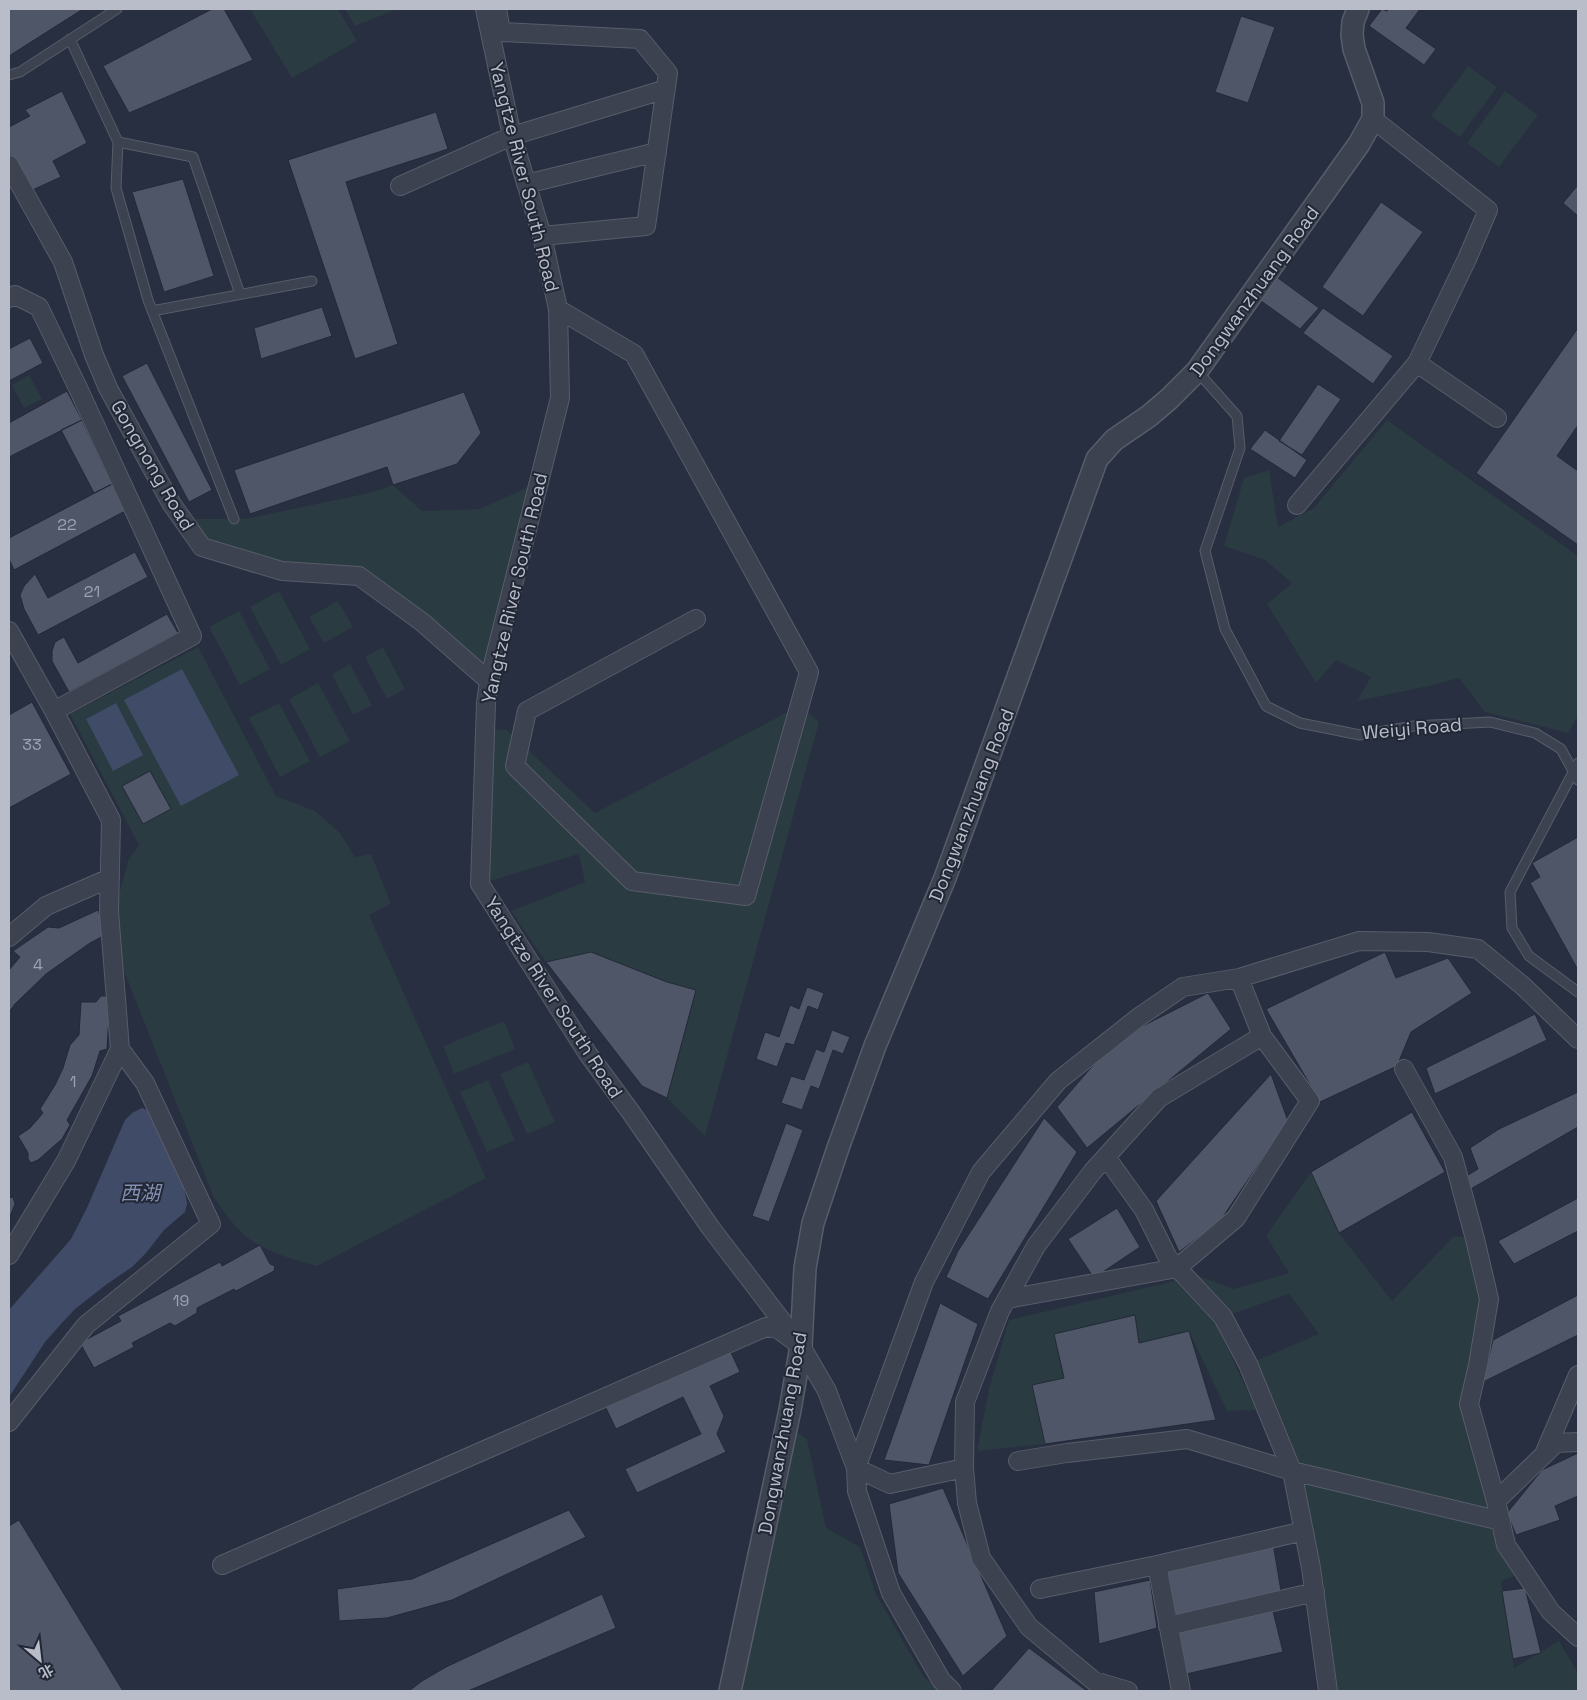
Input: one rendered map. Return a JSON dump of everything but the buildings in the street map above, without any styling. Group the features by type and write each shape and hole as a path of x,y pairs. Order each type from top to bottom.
{"street":[{"name":"Yangtze River South Road","path":"485,9 512,136 542,236 558,309 560,398 489,682 486,703 480,884 588,1054 710,1227 801,1346 827,1391 856,1468"},
{"path":"497,9 501,32 640,39 668,73 646,226 542,236"},
{"path":"1297,505 1417,363 1467,259 1488,210 1373,119 1373,103 1354,48 1352,35 1353,22 1358,9"},
{"path":"400,186 512,136 666,89"},
{"name":"Dongwanzhuang Road","path":"730,1691 790,1410 801,1346 805,1268 813,1223 875,1046 945,878 1097,459 1114,440 1162,405 1197,371 1360,144 1373,119"},
{"path":"526,184 657,152"},
{"name":"Gongnong Road","path":"9,165 63,262 94,355 108,388 171,503 202,547 282,572 359,576 422,622 489,682"},
{"path":"9,298 14,295 39,307 192,636 54,711"},
{"path":"558,309 634,354 809,672 746,896 632,881 515,766 527,711 696,619"},
{"path":"1417,363 1497,418"},
{"path":"9,631 54,711 111,820 109,912 120,1049 66,1162 9,1255"},
{"path":"9,937 46,906 110,878"},
{"path":"952,1691 941,1680 891,1594 857,1491 856,1468 924,1282 981,1172 1058,1081 1138,1017 1183,987 1239,978 1359,941 1428,942 1478,949 1529,991 1578,1039"},
{"path":"1007,1299 1177,1268 1236,1218 1310,1102 1262,1036 1239,978"},
{"path":"1128,1691 1094,1681 1029,1627 981,1558 967,1503 964,1468 965,1402 1000,1311 1036,1246 1106,1157 1158,1098 1262,1036"},
{"path":"9,1422 86,1325 211,1224 145,1083 120,1049"},
{"path":"1404,1069 1452,1157 1475,1238 1489,1299 1478,1365 1469,1404 1501,1520 1506,1545 1551,1612 1578,1637"},
{"path":"1106,1157 1144,1210 1168,1258 1223,1317 1248,1364 1292,1471 1315,1592 1328,1691"},
{"path":"222,1565 766,1327 778,1329 801,1346"},
{"path":"1543,1456 1578,1375"},
{"path":"1018,1461 1066,1453 1187,1439 1292,1471 1501,1520"},
{"path":"1496,1501 1556,1443 1578,1442"},
{"path":"856,1468 890,1484 964,1468"},
{"path":"1040,1589 1157,1565 1304,1531"},
{"path":"1157,1565 1180,1691"},
{"path":"1168,1626 1315,1592"}],"lane":[{"path":"9,75 20,72 117,9"},
{"path":"70,39 118,142 116,188 152,310 234,519"},
{"path":"118,142 193,157 240,294"},
{"path":"152,310 312,281"},
{"name":"Weiyi Road","path":"1197,371 1238,416 1240,448 1205,551 1224,629 1266,706 1300,723 1360,735 1414,726 1490,722 1535,733 1561,749 1576,767 1578,780"},
{"path":"1576,767 1510,892 1512,928 1529,956 1578,992"}],"shaded area":[{"path":"250,9 338,9 357,41 292,78"},
{"path":"345,9 397,9 355,26"},
{"path":"1468,66 1497,87 1460,137 1431,116"},
{"path":"1505,91 1538,115 1499,167 1467,143"},
{"path":"29,375 42,399 24,408 12,385"},
{"path":"1387,420 1578,556 1578,716 1568,733 1485,712 1459,678 1357,701 1371,677 1336,660 1316,683 1267,604 1292,583 1265,560 1224,546 1244,478 1269,470 1278,527 1314,508"},
{"path":"539,482 489,681 359,576 202,547 182,519 245,519 369,493 393,485 422,511 480,509"},
{"path":"279,591 310,649 281,665 250,607"},
{"path":"338,601 353,627 324,643 309,617"},
{"path":"239,611 270,669 240,685 209,627"},
{"path":"198,647 276,796 315,811 340,833 355,857 371,854 391,904 369,915 486,1178 317,1266 261,1247 237,1228 214,1198 124,971 118,936 118,898 129,859 139,845 70,714"},
{"path":"383,647 405,689 387,699 365,657"},
{"path":"350,664 372,705 353,715 332,674"},
{"path":"318,683 350,741 320,757 289,699"},
{"path":"279,703 310,761 280,777 249,718"},
{"path":"801,705 819,722 705,1136 667,1098 696,990 667,982 591,952 546,962 511,911 585,882 579,854 480,884 485,729 507,730 595,813"},
{"path":"504,1021 515,1049 454,1074 443,1046"},
{"path":"528,1062 555,1122 527,1134 500,1074"},
{"path":"488,1080 515,1140 487,1152 460,1092"},
{"path":"1311,1172 1339,1233 1392,1301 1454,1236 1475,1239 1489,1299 1469,1404 1501,1521 1306,1475 1491,1529 1514,1576 1501,1581 1514,1668 1559,1641 1578,1673 1578,1691 1326,1691 1292,1471 1248,1364 1319,1334 1289,1294 1223,1317 1177,1268 1234,1289 1289,1273 1266,1236"},
{"path":"1175,1281 1217,1325 1256,1410 1227,1411 1189,1331 1139,1343 1134,1315 1054,1334 1064,1378 1032,1385 1045,1444 977,1451 989,1389 1009,1320"},
{"path":"786,1425 807,1439 826,1528 860,1547 876,1594 923,1676 939,1691 738,1691"}],"water":[{"path":"182,669 239,775 181,806 124,700"},
{"path":"116,703 143,755 113,771 86,719"},
{"name":"西湖","path":"142,1108 153,1116 180,1175 187,1204 185,1212 164,1230 132,1267 75,1309 45,1342 9,1397 9,1310 71,1239 86,1210 125,1120 132,1113"}]}
